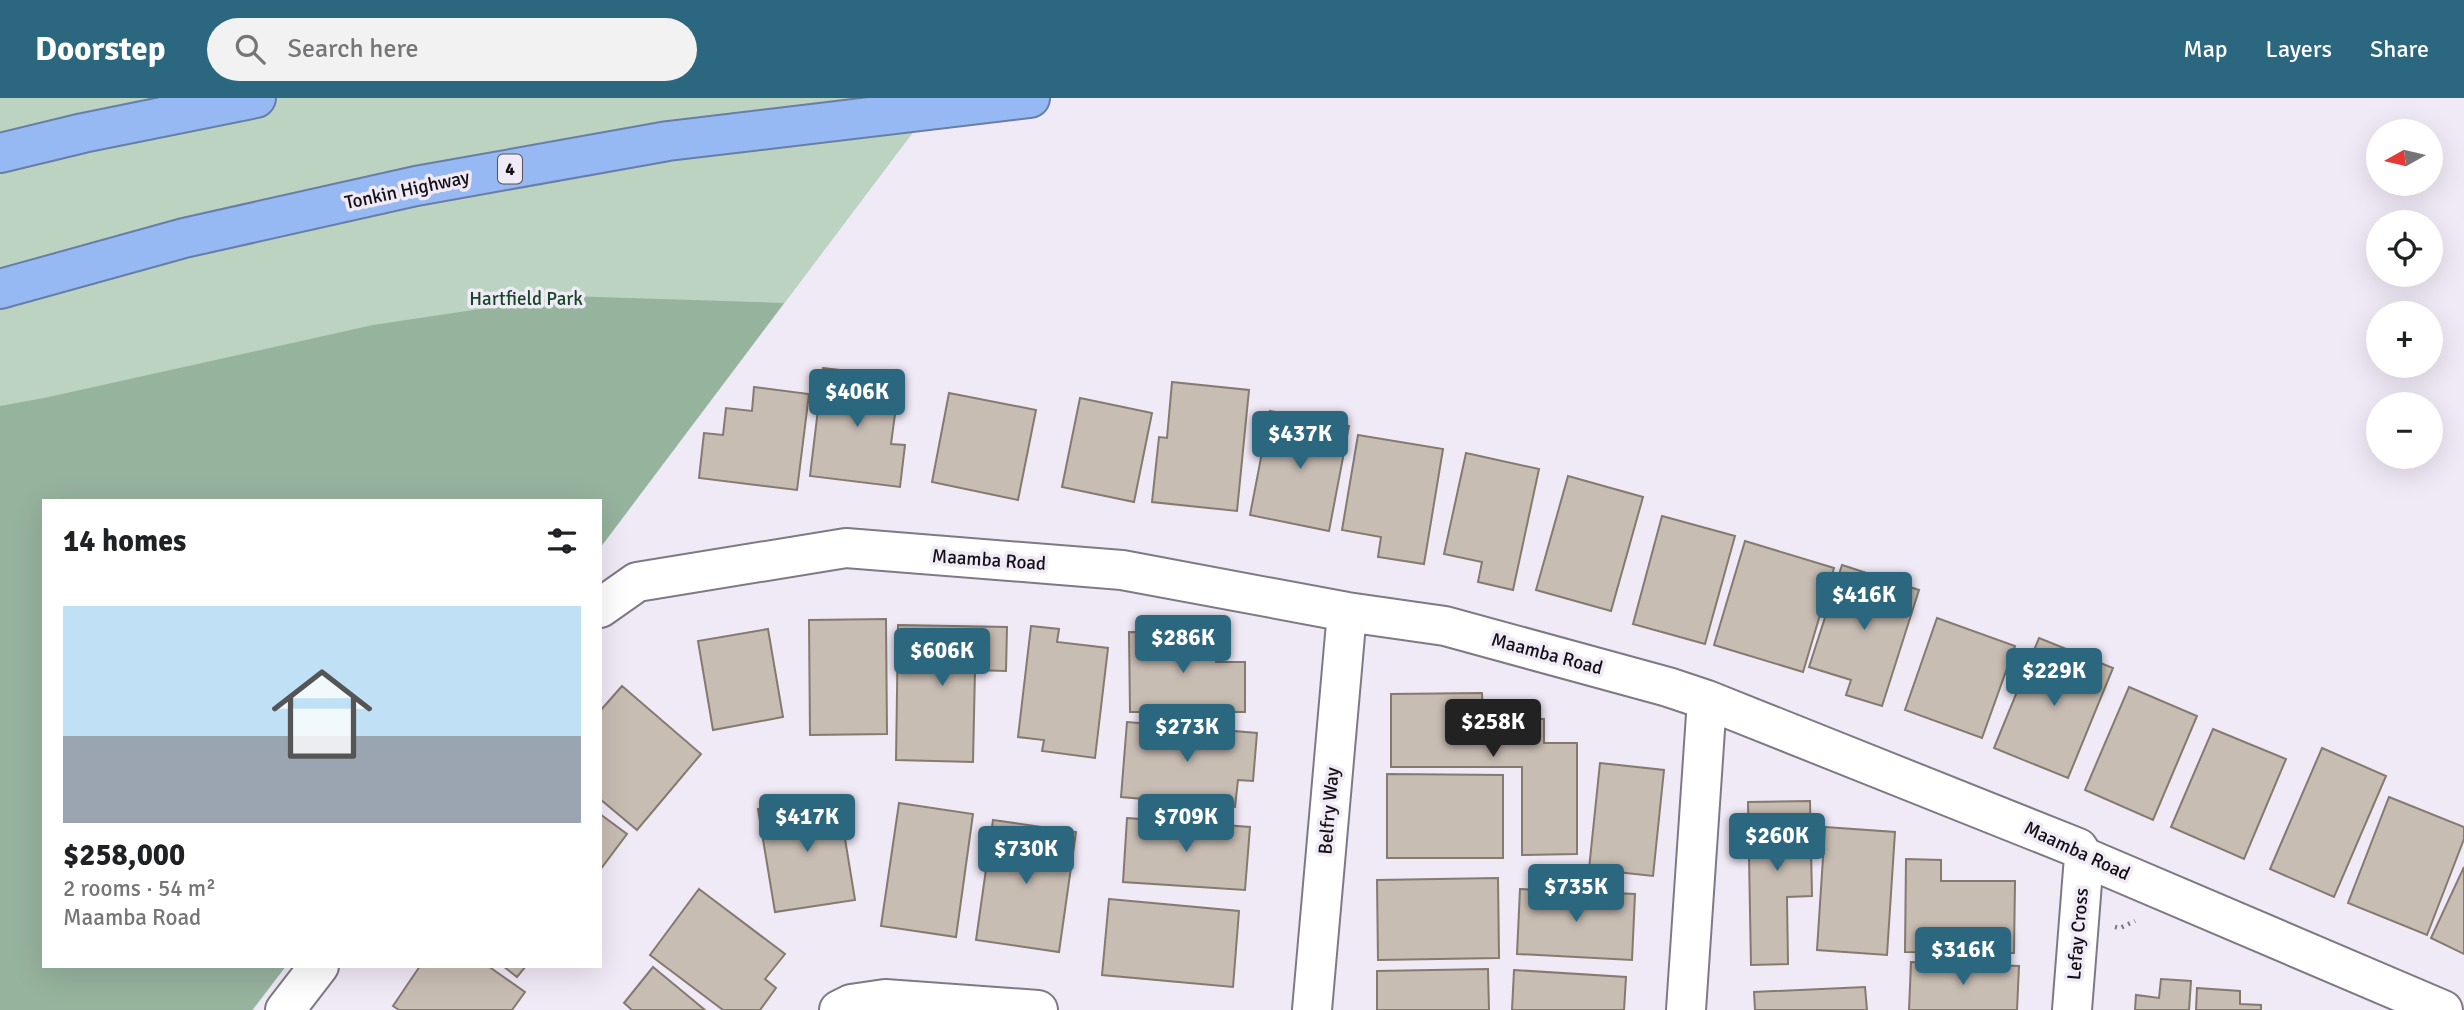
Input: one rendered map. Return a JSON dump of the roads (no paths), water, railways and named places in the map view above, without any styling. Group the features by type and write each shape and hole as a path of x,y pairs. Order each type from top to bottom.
{"highway":[{"path":"0,153 83,133 256,98"},
{"name":"Tonkin Highway","path":"0,289 184,238 416,186 668,141 1030,98"}],"street":[{"name":"Maamba Road","path":"602,607 636,582 846,548 1122,570 1347,612 1445,626 1707,699 2078,848 2084,857 2442,1010"},
{"name":"Belfry Way","path":"1312,1010 1347,612"},
{"path":"1686,1010 1707,699"},
{"name":"Lefay Cross","path":"2072,1010 2084,857"},
{"path":"294,1007 318,968"},
{"path":"839,1010 851,1004 885,999 1038,1010"}],"park label":[{"name":"Hartfield Park","path":"526,299"}]}
